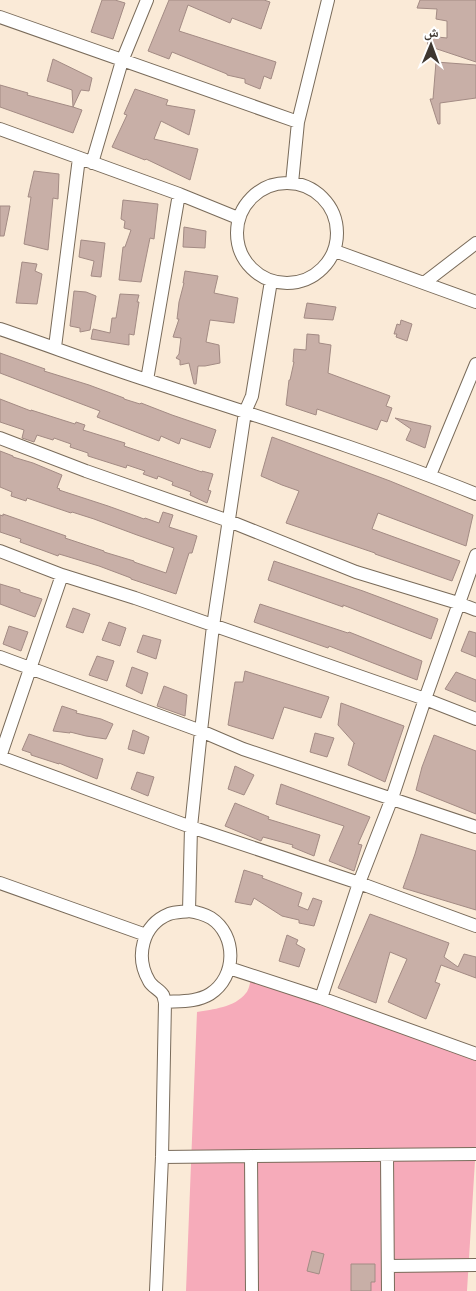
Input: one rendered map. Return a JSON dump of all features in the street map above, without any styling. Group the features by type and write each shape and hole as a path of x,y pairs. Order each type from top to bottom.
{"street":[{"path":"92,162 122,61 146,0"},
{"path":"292,183 298,122 328,0"},
{"path":"0,17 298,122"},
{"path":"0,129 179,194 238,218"},
{"path":"55,347 79,158"},
{"path":"292,183 316,192 327,202 335,216 338,231 335,251 330,261 319,273 305,281 289,284 271,281 258,275 246,264 239,250 236,234 238,218 244,206 252,197 262,189 274,184 292,183"},
{"path":"148,380 179,194"},
{"path":"424,283 476,243"},
{"path":"335,251 476,302"},
{"path":"189,911 191,827 213,626 245,412 252,396 271,281"},
{"path":"0,329 430,475 476,494"},
{"path":"430,475 476,364"},
{"path":"0,438 86,471 229,521 356,572 476,610"},
{"path":"0,551 425,699 476,719"},
{"path":"321,998 359,883 392,798 476,555"},
{"path":"62,574 0,757 191,827 359,883 476,926"},
{"path":"0,657 201,731 243,749 476,827"},
{"path":"0,883 146,935"},
{"path":"156,1291 162,1157 165,1002 163,994 150,983 143,968 141,951 146,935 156,922 170,914 189,911 211,918 221,927 228,939 231,952 226,976 220,986 212,993 201,998 190,1001 165,1002"},
{"path":"229,968 321,998 476,1054"},
{"path":"162,1157 476,1154"},
{"path":"387,1155 388,1291"},
{"path":"251,1156 252,1291"},
{"path":"388,1266 476,1265"}],"shaded area":[{"path":"251,978 476,1059 476,1144 467,1291 186,1291 197,1012 223,1007 236,1002 247,992"}],"building":[{"path":"102,0 115,0 125,3 113,39 91,32"},
{"path":"169,0 264,0 270,2 261,29 232,18 230,23 188,5 179,31 276,62 271,79 264,76 260,89 245,83 245,79 227,75 172,52 169,59 148,51"},
{"path":"420,0 476,0 476,62 428,46 427,39 447,38 447,21 436,19 437,9 417,8"},
{"path":"53,59 92,78 89,91 81,90 73,107 72,90 47,81"},
{"path":"436,62 476,65 476,98 440,103 440,124 438,124 430,99 433,99"},
{"path":"0,85 28,93 27,95 82,110 73,133 0,107"},
{"path":"135,89 168,100 166,105 195,110 189,135 161,121 154,139 198,149 190,180 146,159 112,147 127,115 124,114"},
{"path":"34,171 59,174 58,199 53,198 48,250 24,244 31,197 28,197"},
{"path":"123,200 158,204 154,239 150,238 141,282 119,280 123,247 125,247 131,230 124,228 125,221 121,219"},
{"path":"0,206 10,206 4,236 0,236"},
{"path":"184,227 206,231 205,248 183,247"},
{"path":"81,240 105,243 101,277 91,276 94,261 79,257"},
{"path":"22,262 37,264 35,271 42,274 37,304 16,303"},
{"path":"185,271 218,276 214,293 238,298 234,323 210,320 206,342 219,345 220,363 198,366 196,384 194,384 189,363 180,365 180,360 176,358 179,354 181,338 173,337 179,319 177,319 179,302"},
{"path":"74,291 86,292 96,296 90,330 80,332 80,328 70,326"},
{"path":"120,294 139,295 134,335 129,334 129,345 91,339 93,329 110,333 112,318 116,318"},
{"path":"307,303 336,307 333,320 304,318"},
{"path":"401,320 412,324 407,341 396,337 397,334 394,334 397,324 400,325"},
{"path":"307,334 319,335 319,343 331,345 328,373 390,396 386,406 392,408 387,422 381,420 377,430 317,409 316,415 286,405 289,380 294,362 294,349 306,350"},
{"path":"0,353 45,369 44,371 216,430 210,448 181,438 179,444 161,436 159,441 97,417 100,411 0,373"},
{"path":"0,399 31,411 75,424 76,422 85,425 83,430 125,443 124,446 213,474 208,490 211,491 207,503 190,495 191,492 172,485 173,482 158,476 157,479 143,474 145,471 127,465 126,468 88,456 88,453 70,447 71,444 54,438 53,440 37,435 34,442 22,438 24,430 0,422"},
{"path":"395,418 431,426 425,448 406,440 411,429"},
{"path":"272,437 390,481 473,515 466,546 378,513 372,529 460,561 452,581 286,523 299,491 261,476"},
{"path":"0,451 62,475 57,488 59,490 159,523 163,512 173,515 169,527 197,536 192,553 189,553 176,594 99,566 59,554 58,556 20,542 21,539 0,532 0,515 3,516 3,514 166,573 174,548 94,519 27,498 26,501 11,496 12,492 0,487"},
{"path":"274,561 438,619 431,639 343,605 343,607 268,580"},
{"path":"0,584 42,599 35,617 0,604"},
{"path":"260,604 349,632 422,661 417,680 329,646 328,648 254,622"},
{"path":"73,608 90,614 83,633 66,627"},
{"path":"109,622 126,628 120,646 102,640"},
{"path":"9,626 28,632 21,651 3,644"},
{"path":"469,631 476,633 476,657 461,651"},
{"path":"143,635 161,640 156,659 137,652"},
{"path":"97,656 114,661 107,681 89,675"},
{"path":"132,667 148,673 142,694 126,686"},
{"path":"245,671 329,697 321,718 284,707 273,739 228,725 235,682 243,682"},
{"path":"456,672 476,680 476,702 445,689"},
{"path":"164,686 187,695 185,716 157,706"},
{"path":"341,703 404,726 385,782 348,765 355,744 338,725"},
{"path":"62,706 77,711 76,713 113,724 106,739 70,732 53,731"},
{"path":"133,730 149,737 144,754 128,749"},
{"path":"315,733 334,738 327,757 310,752"},
{"path":"29,734 103,759 97,779 22,750"},
{"path":"434,735 476,751 476,814 416,790"},
{"path":"235,766 254,775 244,795 228,789"},
{"path":"137,772 154,777 148,796 131,789"},
{"path":"281,784 370,817 358,844 362,845 354,871 329,861 344,826 276,804"},
{"path":"235,803 269,817 268,819 320,835 314,856 292,847 293,845 263,837 261,841 225,826"},
{"path":"421,834 476,851 476,910 403,888"},
{"path":"244,870 302,893 298,906 308,910 313,898 322,901 314,926 299,923 299,920 282,916 254,898 251,905 235,902"},
{"path":"370,914 449,943 444,957 458,967 464,954 476,957 476,978 441,965 435,982 440,984 426,1019 388,1002 407,959 390,952 376,1003 338,988"},
{"path":"287,935 298,940 296,944 305,949 299,967 279,961"},
{"path":"312,1251 324,1254 319,1274 307,1271"},
{"path":"351,1264 375,1264 375,1282 371,1282 371,1291 351,1291"}]}
